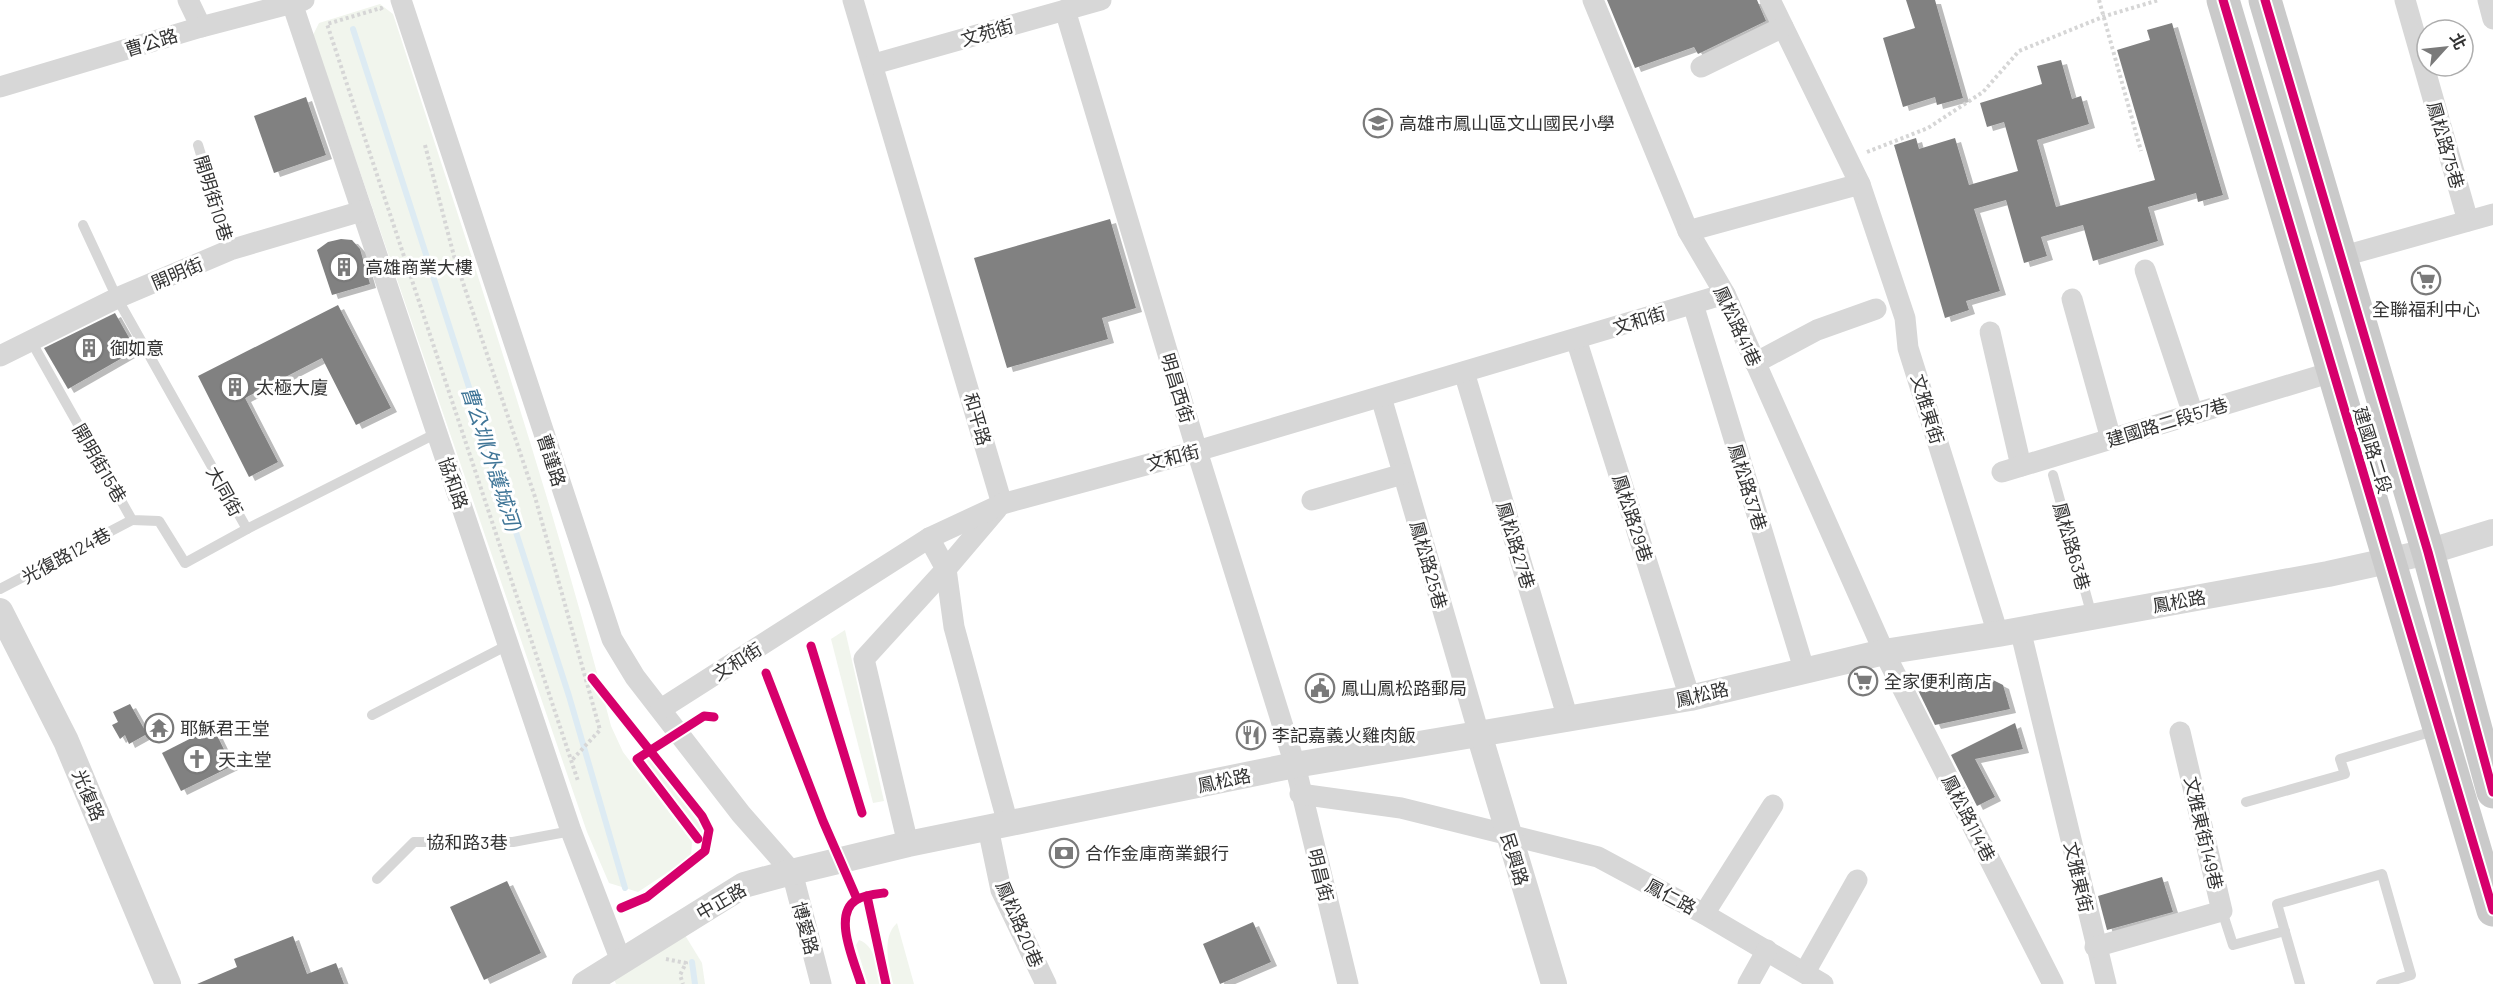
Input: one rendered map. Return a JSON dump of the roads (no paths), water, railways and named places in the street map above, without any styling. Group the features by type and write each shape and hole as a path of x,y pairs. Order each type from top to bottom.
{"main road":[{"name":"建國路二段","path":"2223,0 2493,910"},
{"name":"建國路二段","path":"2265,0 2428,552 2493,792"}],"street":[{"path":"188,0 201,27"},
{"name":"和平路","path":"854,0 1002,504"},
{"name":"文苑街","path":"874,64 1101,0"},
{"name":"鳳松路41巷","path":"1593,0 1688,231 1725,294 1884,652"},
{"name":"文雅東街","path":"1770,0 1860,184 1905,318 1908,348 2009,632 2106,984"},
{"name":"鳳松路75巷","path":"2405,0 2468,221"},
{"path":"2488,0 2493,19"},
{"name":"曹公路","path":"0,87 201,27 298,2"},
{"name":"協和路","path":"298,2 362,211 508,645 571,831 621,962"},
{"name":"曹謹路","path":"404,10 612,639 635,677 741,814 792,872"},
{"name":"明昌西街","path":"1065,10 1197,451 1295,765"},
{"path":"1701,68 1784,27"},
{"path":"1688,231 1860,184"},
{"name":"開明街","path":"0,356 117,298 230,250 362,211"},
{"path":"2340,257 2493,214"},
{"path":"2145,270 2193,414"},
{"name":"文和街","path":"661,709 929,538 1002,504 1197,451 1725,294"},
{"path":"2072,299 2111,439"},
{"name":"鳳松路37巷","path":"1693,304 1804,669"},
{"path":"1755,363 1817,330 1876,309"},
{"name":"建國路二段57巷","path":"1990,332 2011,469 2332,372"},
{"name":"鳳松路29巷","path":"1576,339 1690,698"},
{"name":"鳳松路27巷","path":"1464,372 1568,719"},
{"name":"鳳松路25巷","path":"1381,397 1479,734"},
{"path":"1312,500 1403,474"},
{"path":"908,844 864,659 1002,504"},
{"name":"鳳松路","path":"908,844 1295,765 1690,698 1804,669 1884,652 2009,632 2389,561 2428,552 2493,532"},
{"path":"929,538 946,568 954,627 998,826"},
{"name":"光復路","path":"0,611 6,640 66,741 168,984"},
{"name":"鳳松路114巷","path":"1884,652 2053,984"},
{"name":"文雅東街149巷","path":"2095,947 2222,911 2180,732"},
{"name":"民興路","path":"1479,734 1508,837 1554,984"},
{"name":"明昌街","path":"1295,765 1300,794 1348,984"},
{"name":"鳳仁路","path":"1300,794 1401,808 1508,837 1598,857 1704,914 1823,984"},
{"path":"1704,914 1773,805"},
{"name":"鳳松路20巷","path":"998,826 1001,890 1046,984"},
{"name":"中正路","path":"585,984 744,885 908,844"},
{"name":"博愛路","path":"792,872 821,984"},
{"path":"1805,972 1857,879"},
{"path":"1748,984 1767,950"}],"lane":[{"name":"開明街10巷","path":"198,145 230,250"},
{"name":"大同街","path":"83,225 117,298 247,529 437,433"},
{"name":"開明街15巷","path":"31,341 132,520 159,521 185,563 247,529"},
{"name":"鳳松路63巷","path":"2053,475 2092,616"},
{"name":"光復路124巷","path":"0,589 132,520"},
{"path":"372,715 508,645"},
{"path":"2246,802 2344,774 2340,759 2439,729"},
{"name":"協和路3巷","path":"377,879 414,842 513,842 571,831"},
{"path":"2300,984 2277,904 2382,874 2411,975 2381,984"},
{"path":"2222,911 2233,945 2285,931"}],"waterway":[{"name":"曹公圳(外護城河)","path":"353,29 569,696 625,888"},
{"name":"曹公圳(外護城河)","path":"692,962 695,984"}],"place":[{"name":"高雄市鳳山區文山國民小學","path":"1378,123"},
{"name":"高雄商業大樓","path":"344,267"},
{"name":"全聯福利中心","path":"2426,280"},
{"name":"御如意","path":"89,348"},
{"name":"太極大廈","path":"235,387"},
{"name":"全家便利商店","path":"1863,681"},
{"name":"鳳山鳳松路郵局","path":"1320,688"},
{"name":"耶穌君王堂","path":"159,728"},
{"name":"李記嘉義火雞肉飯","path":"1251,735"},
{"name":"天主堂","path":"197,759"},
{"name":"合作金庫商業銀行","path":"1064,853"}]}
